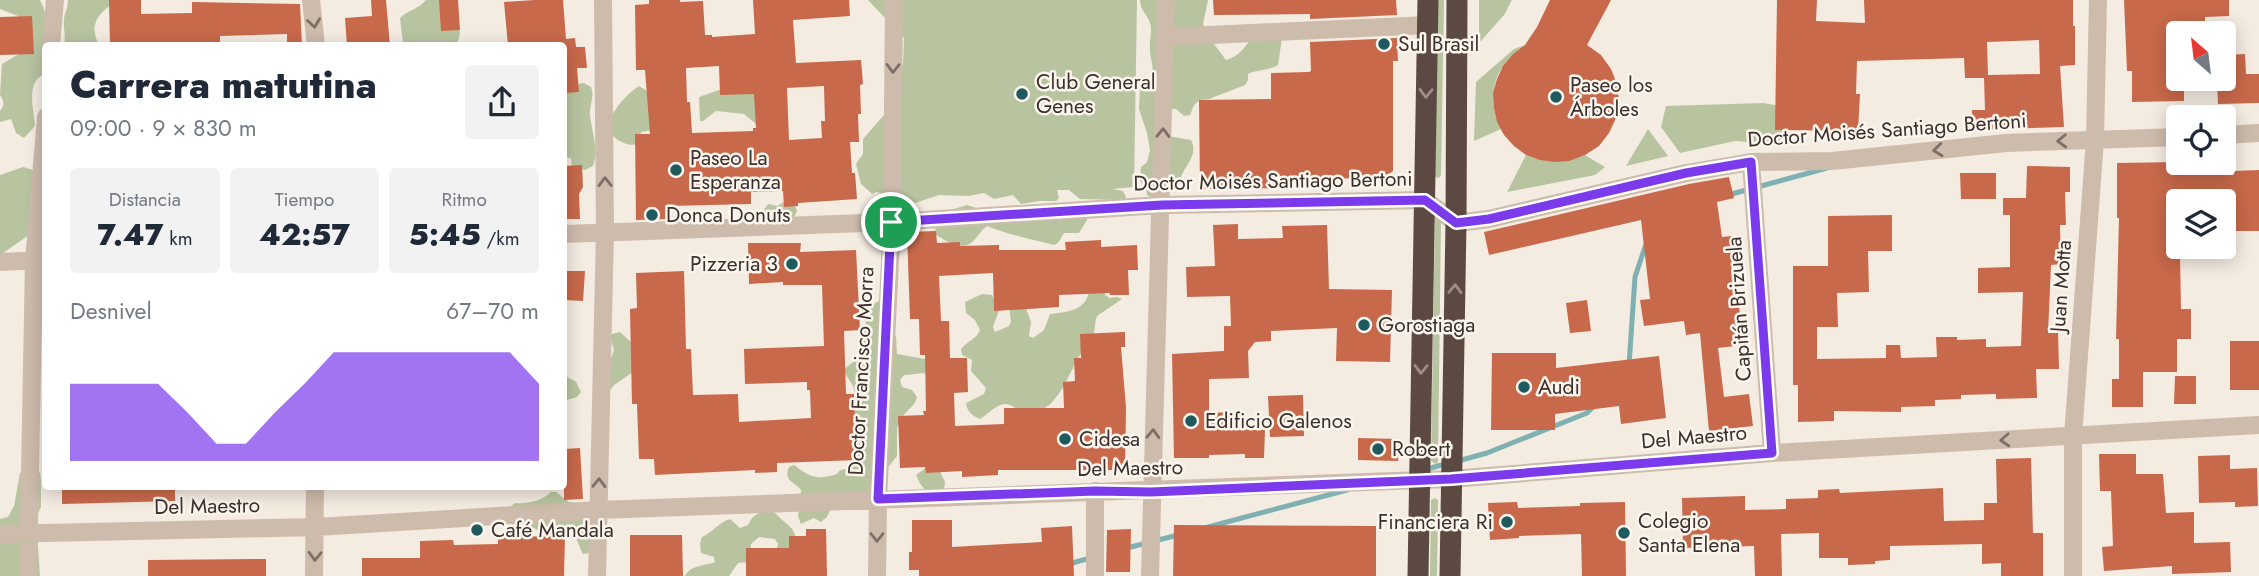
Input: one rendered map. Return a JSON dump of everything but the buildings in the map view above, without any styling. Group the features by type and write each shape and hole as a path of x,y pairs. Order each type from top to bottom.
{"highway":[{"path":"1418,576 1428,0"},
{"path":"1450,576 1457,0"}],"street":[{"path":"51,42 54,0"},
{"path":"311,0 316,42"},
{"path":"597,576 605,232 603,0"},
{"name":"Doctor Francisco Morra","path":"877,576 891,222 894,0"},
{"path":"1150,576 1166,0"},
{"name":"Juan Motta","path":"2073,576 2073,436 2095,140 2098,0"},
{"path":"1166,37 1427,24"},
{"path":"2236,135 2259,134"},
{"name":"Doctor Moisés Santiago Bertoni","path":"567,234 891,222 1162,205 1425,200 1456,223 1489,219 1686,173 1751,162 1832,161 2006,143 2166,137"},
{"name":"Capitán Brizuela","path":"1751,162 1772,453"},
{"path":"28,576 42,213"},
{"path":"0,262 40,261"},
{"name":"Del Maestro","path":"0,534 316,527 599,510 1451,479 1772,453 2259,425"},
{"path":"314,576 315,490"},
{"path":"1095,491 1095,576"}],"green space":[{"path":"0,0 40,0 46,20 45,42 42,42 42,75 37,79 32,91 35,126 24,138 16,133 11,119 0,122 3,103 0,95 2,64 24,51 24,22 18,16 0,9"},
{"path":"68,0 111,0 111,5 96,23 98,42 64,42 64,19"},
{"path":"426,0 441,0 458,23 460,33 458,42 403,42 400,18"},
{"name":"Club General Genes","path":"868,0 1137,0 1134,187 1112,189 1123,191 1126,197 1124,200 1080,199 1069,190 1057,190 1059,198 1056,201 1021,204 1013,195 994,199 984,193 968,196 939,195 915,203 902,197 876,192 872,194 861,184 856,164 863,154 863,139 884,115 885,87 898,82 903,64 904,38"},
{"path":"1140,0 1208,0 1203,24 1226,60 1239,54 1253,36 1282,38 1278,65 1248,74 1245,85 1200,100 1194,105 1190,115 1184,116 1176,109 1168,109 1168,136 1191,140 1193,150 1180,179 1164,184 1153,198 1147,195 1146,187 1140,181 1141,167 1147,162 1150,150 1139,109 1140,88 1151,75 1152,66 1151,25"},
{"path":"1437,0 1444,0 1439,178 1435,177"},
{"path":"1479,0 1512,0 1504,15 1479,43"},
{"path":"1525,45 1504,65 1496,80 1494,105 1501,129 1474,141 1476,82 1514,49"},
{"path":"584,83 591,87 592,91 590,115 595,153 593,166 585,170 572,167 571,158 567,157 567,90"},
{"path":"639,86 647,91 654,130 641,132 638,144 630,145 612,134 611,119 620,103"},
{"path":"747,89 762,95 769,116 756,124 744,114 716,111 700,121 699,97 719,90 733,93"},
{"path":"1763,103 1803,110 1777,144 1735,141 1680,153 1661,127 1666,106"},
{"path":"1648,129 1668,156 1626,166"},
{"path":"1526,155 1555,161 1585,155 1605,167 1595,175 1507,192"},
{"path":"23,167 33,170 29,235 0,255 0,175"},
{"path":"786,201 795,206 797,211 794,217 787,219 777,213 767,216 763,212 768,204 777,206"},
{"path":"967,205 988,212 1083,213 1087,220 1079,233 1064,233 1054,245 987,226 971,243 961,246 936,235 935,223 954,209"},
{"path":"1435,217 1441,219 1436,464 1431,461"},
{"path":"1104,289 1105,295 1110,298 1122,299 1097,316 1092,338 1053,401 1037,412 1018,411 1013,406 1003,404 980,419 971,413 966,403 984,394 986,388 971,371 972,360 962,355 961,349 977,336 980,330 975,320 966,313 965,302 982,294 992,295 999,310 993,327 995,332 1009,326 1009,307 1023,300 1031,322 1029,336 1033,338 1044,330 1050,314 1079,307 1089,292"},
{"path":"879,301 888,326 896,336 897,354 925,359 928,370 925,373 904,375 900,380 902,387 912,390 917,397 901,418 897,428 897,456 886,470 879,489 831,508 821,522 814,518 801,524 798,516 801,490 788,478 789,467 794,465 810,475 824,477 850,467 855,459 859,445 855,431 855,396 844,369 861,356 871,305"},
{"path":"620,332 633,344 633,372 614,385 608,393 609,364 614,350 610,337"},
{"path":"567,377 576,382 581,392 577,397 567,400"},
{"path":"931,464 938,467 945,482 944,489 926,490 919,481 916,475"},
{"path":"34,467 40,473 41,482 41,507 36,518 40,576 0,576 0,519 8,517 14,506 20,473"},
{"path":"551,492 556,492 569,502 580,503 590,520 592,548 589,553 583,554 571,531 554,531 550,535 551,541 540,537 534,528 522,527 510,507 515,503 539,500"},
{"path":"1431,500 1438,500 1437,576 1430,576"},
{"path":"774,512 794,532 797,553 775,555 778,544 775,539 759,537 751,544 748,562 738,563 729,576 685,576 694,568 715,562 714,557 701,553 702,537 730,519 740,528 748,525 758,514"}],"waterway":[{"path":"1728,195 1827,168"},
{"path":"1629,365 1635,277 1646,244"},
{"path":"1458,461 1487,453 1587,413 1594,406"},
{"path":"1424,470 1445,464"},
{"path":"1208,527 1347,490"},
{"path":"1127,548 1178,535"},
{"path":"1069,564 1090,558"}],"place":[{"name":"Sul Brasil","path":"1384,44"},
{"name":"Club General Genes","path":"1022,94"},
{"name":"Paseo los Árboles","path":"1556,97"},
{"name":"Paseo La Esperanza","path":"676,170"},
{"name":"Donca Donuts","path":"652,215"},
{"name":"Pizzeria 3","path":"792,264"},
{"name":"Gorostiaga","path":"1364,325"},
{"name":"Audi","path":"1524,387"},
{"name":"Edificio Galenos","path":"1191,421"},
{"name":"Cidesa","path":"1065,439"},
{"name":"Robert","path":"1378,449"},
{"name":"Financiera Ri","path":"1507,522"},
{"name":"Café Mandala","path":"477,530"},
{"name":"Colegio Santa Elena","path":"1624,533"}],"route":[{"path":"1751,162 1772,453 1451,479 1151,492 1095,491 878,499 891,222 1162,205 1425,200 1456,223 1489,219 1686,173 1751,162"}]}
